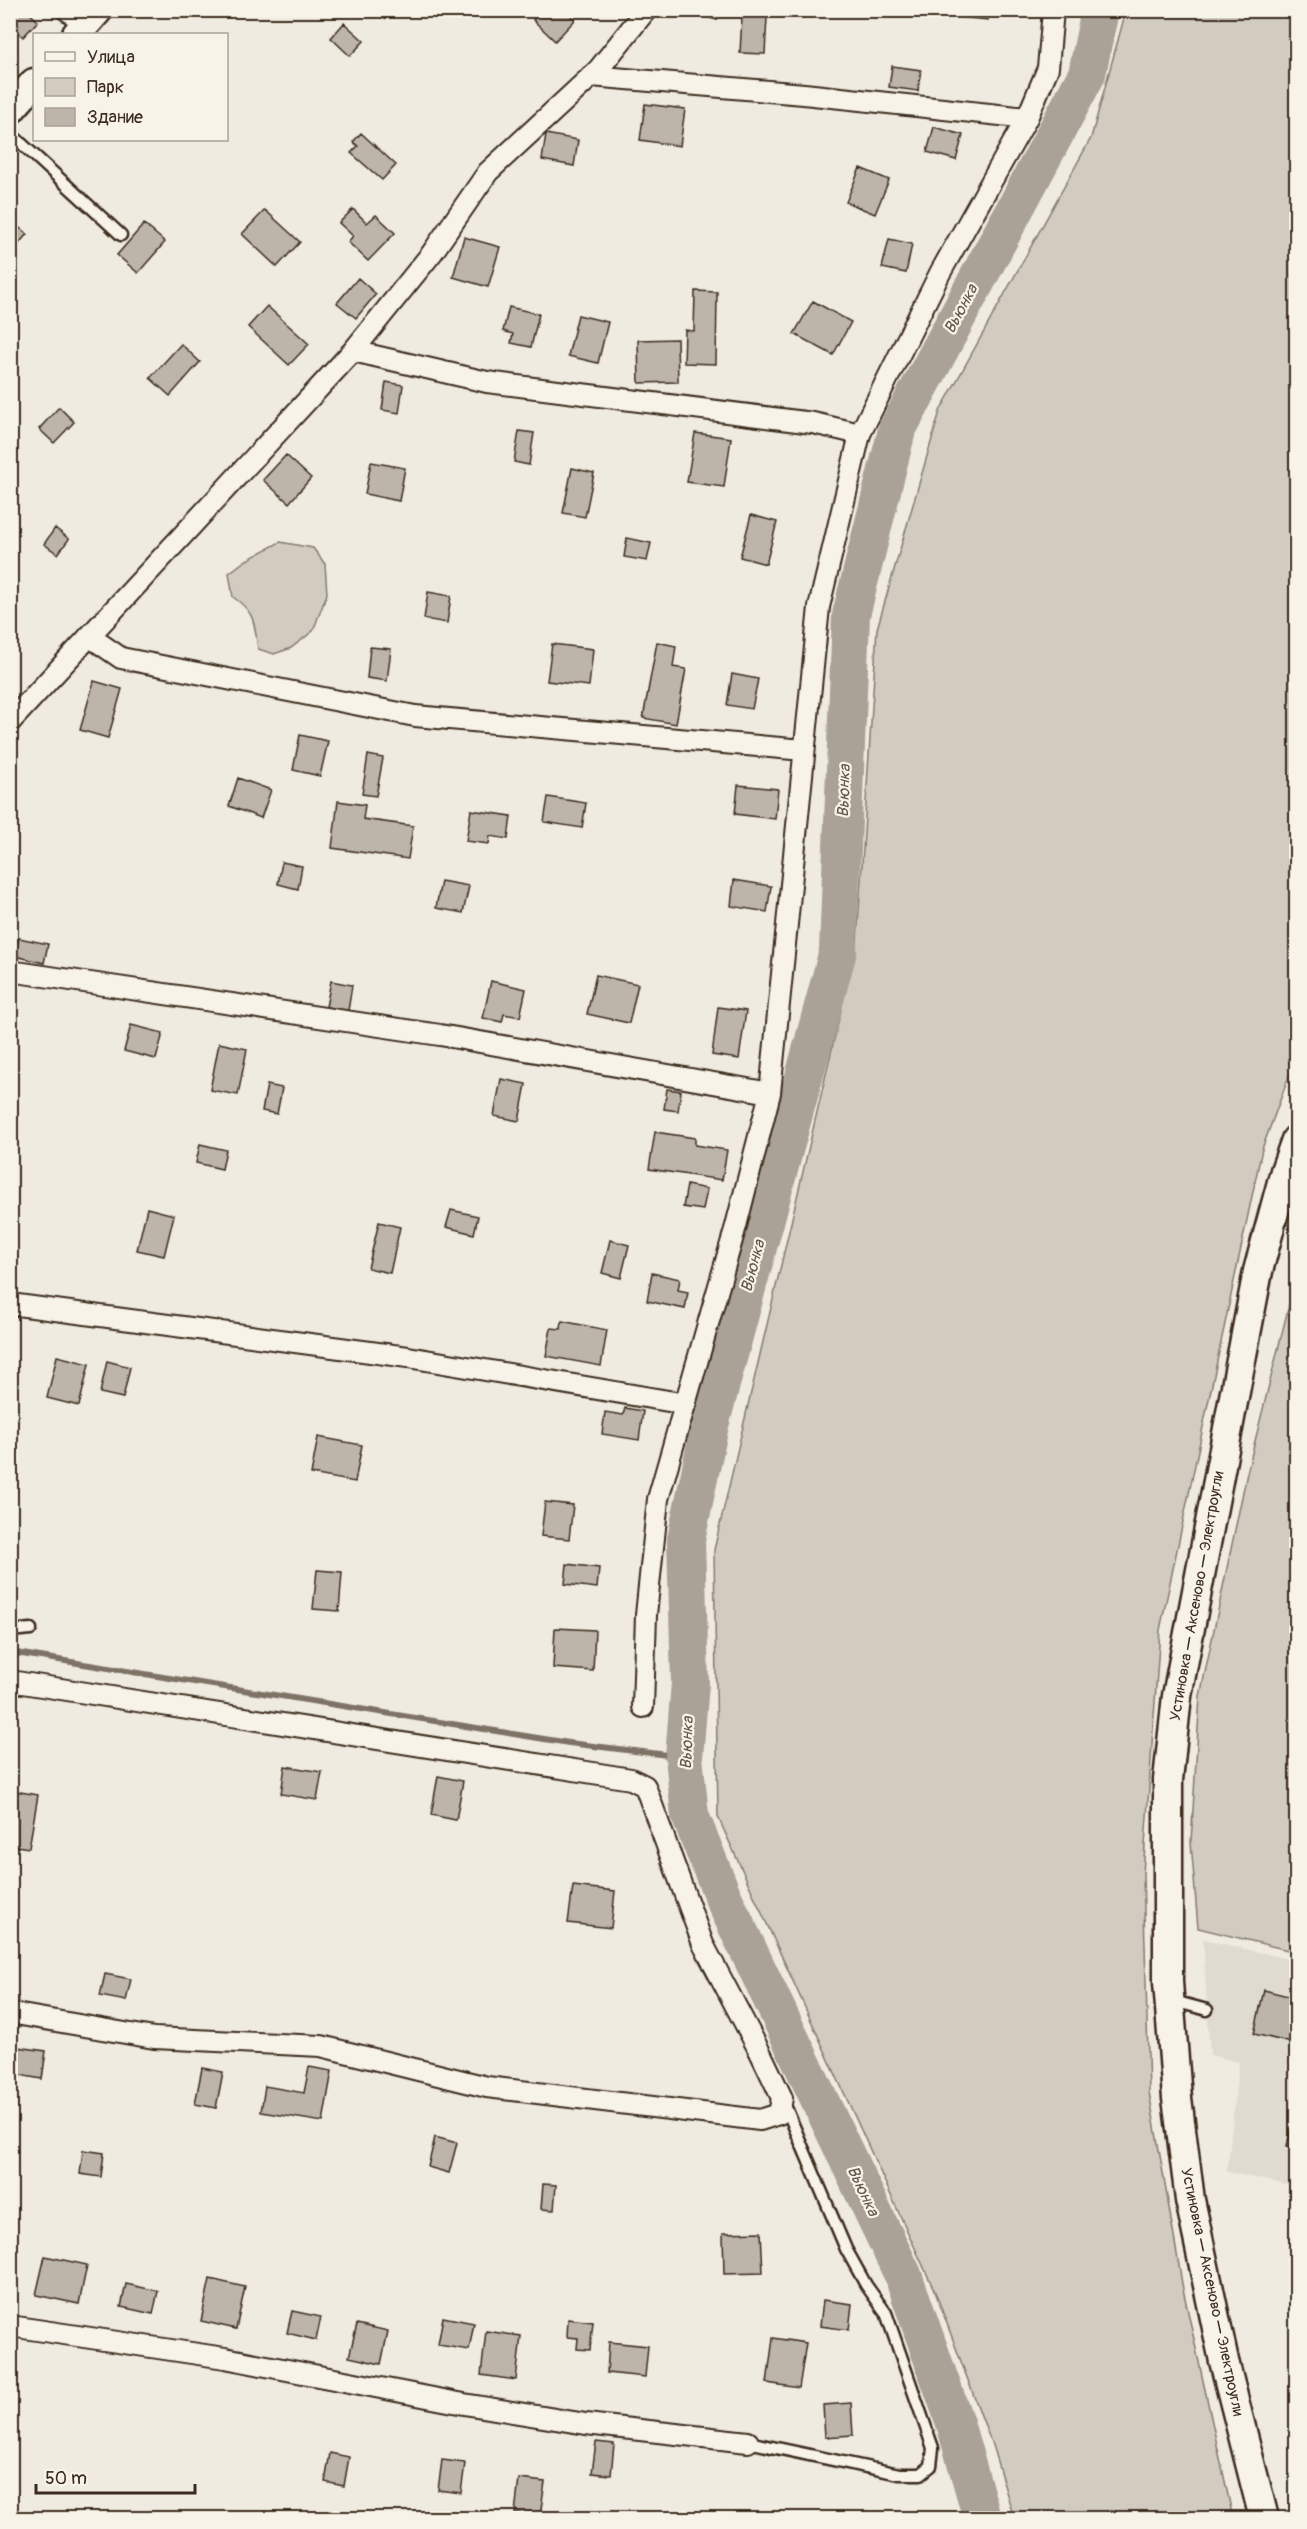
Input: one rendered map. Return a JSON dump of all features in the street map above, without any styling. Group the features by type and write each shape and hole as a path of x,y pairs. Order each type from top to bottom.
{"main road":[{"path":"10,110 33,84"},
{"name":"Устиновка — Аксеново — Электроугли","path":"1264,2518 1224,2361 1190,2200 1177,2098 1169,2000 1168,1779 1177,1696 1258,1271 1296,1140"}],"street":[{"path":"10,722 353,351 432,253 488,172 591,76 646,10"},
{"path":"643,1707 645,1615 658,1499 736,1226 770,1093 819,607 860,434 940,273 1027,118 1048,68 1053,10"},
{"path":"591,76 804,94 1027,118"},
{"path":"353,351 487,381 813,423 860,434"},
{"path":"89,636 121,658 415,716 804,750"},
{"path":"10,971 440,1035 770,1093"},
{"path":"10,1304 408,1357 686,1404"},
{"path":"10,1680 631,1779 645,1786 703,1944 782,2098 779,2114 760,2120 487,2087 321,2046 154,2038 10,2013"},
{"path":"10,2326 225,2358 464,2404 564,2420 748,2442"}],"lane":[{"path":"10,133 121,235"},
{"path":"10,1631 31,1629"},
{"path":"1169,2000 1208,2010"},
{"path":"748,2442 899,2474 921,2474 932,2466 933,2448 886,2313 866,2285 846,2249 782,2098"}],"shaded area":[{"path":"1203,1939 1296,1961 1296,2187 1227,2172 1239,2062 1210,2055"}],"green space":[{"path":"1126,11 1296,11 1296,1057 1262,1149 1160,1630 1143,1874 1149,2092 1183,2289 1233,2518 1014,2518 992,2445 936,2294 718,1817 714,1550 857,942 877,629 940,411 1091,138"},
{"path":"280,542 313,548 325,564 327,594 313,631 291,648 274,654 258,649 253,619 246,608 233,597 229,573 245,561"},
{"path":"1296,1277 1296,1952 1198,1928 1191,1842 1200,1696 1247,1473"}],"building":[{"path":"10,10 26,10 38,21 23,37 10,25"},
{"path":"542,10 566,10 575,20 555,41 533,20"},
{"path":"681,10 719,10 717,20"},
{"path":"958,10 989,10 988,20 958,17"},
{"path":"742,16 767,17 765,54 740,53"},
{"path":"344,23 364,41 350,56 331,38"},
{"path":"892,66 921,70 918,91 889,87"},
{"path":"645,104 685,109 680,146 640,140"},
{"path":"934,127 963,135 956,160 927,152"},
{"path":"361,133 396,165 382,180 351,153 358,146 353,142"},
{"path":"546,134 578,140 574,166 542,160"},
{"path":"860,168 889,180 875,214 846,202"},
{"path":"353,209 367,223 376,215 395,233 368,261 348,242 353,236 339,223"},
{"path":"265,210 300,242 277,267 242,234"},
{"path":"10,220 27,234 10,254"},
{"path":"144,224 165,242 138,273 117,255"},
{"path":"464,237 500,247 488,287 453,277"},
{"path":"889,239 912,244 906,273 882,268"},
{"path":"358,278 376,294 356,318 337,303"},
{"path":"695,291 717,292 716,364 684,363 685,330 694,331"},
{"path":"813,301 851,322 833,355 794,334"},
{"path":"267,306 309,344 289,365 248,327"},
{"path":"509,307 539,314 531,347 511,343 513,334 503,331"},
{"path":"578,315 608,322 598,363 568,356"},
{"path":"677,339 678,382 639,383 638,340"},
{"path":"181,344 200,362 170,396 150,378"},
{"path":"386,382 403,385 399,413 382,410"},
{"path":"59,407 74,422 54,443 39,429"},
{"path":"519,431 534,433 529,465 514,462"},
{"path":"695,433 731,438 724,487 687,482"},
{"path":"286,455 311,478 289,503 263,480"},
{"path":"371,462 405,468 399,501 365,494"},
{"path":"572,468 594,473 585,517 563,513"},
{"path":"751,515 777,522 766,564 740,557"},
{"path":"55,528 69,539 58,554 44,544"},
{"path":"627,538 651,543 647,561 624,557"},
{"path":"428,592 451,596 447,623 424,619"},
{"path":"657,642 676,646 673,667 686,669 676,724 643,718"},
{"path":"552,644 593,649 589,686 547,681"},
{"path":"370,647 391,649 387,681 367,678"},
{"path":"732,674 758,679 752,709 727,705"},
{"path":"94,681 122,689 108,738 80,730"},
{"path":"300,735 328,741 320,776 293,770"},
{"path":"368,755 383,758 376,796 362,794"},
{"path":"238,778 271,790 261,818 229,806"},
{"path":"738,785 778,789 775,819 735,814"},
{"path":"548,797 586,803 582,828 544,822"},
{"path":"338,801 365,805 363,819 413,826 408,859 332,848"},
{"path":"471,810 511,816 508,839 490,836 489,844 466,841"},
{"path":"282,862 302,866 298,889 278,884"},
{"path":"734,880 771,886 767,912 731,906"},
{"path":"441,881 469,886 463,913 436,908"},
{"path":"19,938 48,944 44,963 15,956"},
{"path":"596,975 638,984 629,1023 587,1014"},
{"path":"331,981 352,985 348,1011 326,1007"},
{"path":"491,981 526,989 520,1017 504,1014 502,1022 483,1018"},
{"path":"10,996 18,998 10,1023"},
{"path":"718,1007 746,1011 739,1059 712,1055"},
{"path":"131,1025 163,1033 156,1059 124,1051"},
{"path":"219,1043 247,1049 238,1095 210,1090"},
{"path":"501,1079 526,1084 519,1121 494,1116"},
{"path":"267,1085 282,1088 277,1114 262,1111"},
{"path":"667,1089 681,1091 678,1111 664,1109"},
{"path":"655,1132 695,1138 695,1145 727,1150 722,1180 649,1169"},
{"path":"200,1144 226,1150 222,1169 196,1163"},
{"path":"687,1185 707,1189 703,1210 683,1207"},
{"path":"147,1208 174,1215 164,1256 137,1250"},
{"path":"451,1210 478,1216 474,1234 446,1227"},
{"path":"379,1222 400,1227 390,1273 368,1268"},
{"path":"610,1240 629,1245 621,1278 602,1273"},
{"path":"652,1273 680,1279 678,1290 688,1292 685,1309 647,1301"},
{"path":"562,1321 607,1330 601,1366 546,1356 551,1328 561,1329"},
{"path":"57,1356 89,1364 79,1406 47,1398"},
{"path":"107,1361 130,1367 123,1398 100,1393"},
{"path":"625,1408 643,1411 639,1440 602,1434 605,1412 623,1415"},
{"path":"318,1437 362,1445 355,1482 311,1474"},
{"path":"545,1502 573,1505 569,1539 541,1536"},
{"path":"567,1564 599,1568 597,1588 565,1584"},
{"path":"317,1570 342,1572 339,1611 313,1609"},
{"path":"555,1628 595,1630 593,1671 553,1668"},
{"path":"285,1766 322,1772 317,1800 281,1794"},
{"path":"438,1776 463,1781 456,1820 431,1815"},
{"path":"15,1791 38,1795 29,1848 10,1845 10,1816"},
{"path":"573,1886 615,1891 611,1928 568,1923"},
{"path":"105,1974 131,1979 126,2001 100,1996"},
{"path":"1264,1990 1296,1998 1296,2044 1254,2034"},
{"path":"10,2046 46,2051 42,2079 20,2075 17,2089 10,2088"},
{"path":"309,2067 332,2071 323,2122 261,2112 265,2086 304,2093"},
{"path":"202,2068 223,2072 216,2108 195,2104"},
{"path":"1296,2105 1296,2148 1287,2146"},
{"path":"435,2137 457,2143 449,2173 428,2167"},
{"path":"83,2150 104,2153 101,2177 80,2174"},
{"path":"543,2184 556,2185 554,2210 541,2209"},
{"path":"761,2232 763,2273 724,2274 723,2233"},
{"path":"45,2256 87,2265 79,2304 36,2295"},
{"path":"210,2279 245,2287 236,2329 201,2321"},
{"path":"126,2284 158,2291 153,2314 121,2307"},
{"path":"823,2300 852,2304 849,2330 820,2326"},
{"path":"292,2311 321,2317 316,2340 287,2333"},
{"path":"443,2317 474,2323 469,2350 438,2345"},
{"path":"568,2319 593,2322 590,2350 577,2349 578,2338 567,2337"},
{"path":"357,2324 388,2331 381,2364 349,2357"},
{"path":"486,2331 521,2336 516,2380 481,2375"},
{"path":"773,2338 806,2343 799,2388 767,2383"},
{"path":"609,2342 648,2346 645,2377 607,2373"},
{"path":"851,2403 853,2435 825,2437 823,2405"},
{"path":"596,2442 614,2444 611,2475 592,2473"},
{"path":"330,2453 349,2457 344,2486 325,2482"},
{"path":"442,2460 465,2463 461,2493 438,2490"},
{"path":"519,2479 545,2482 540,2516 515,2513"},
{"path":"267,2513 291,2516 291,2518 266,2518"}],"waterway":[{"name":"Вьюнка","path":"982,2518 955,2423 903,2275 723,1897 690,1815 684,1757 690,1683 686,1540 710,1425 838,951 851,615 897,430 1087,74 1100,10"},
{"path":"10,1652 569,1743 684,1757"}]}
